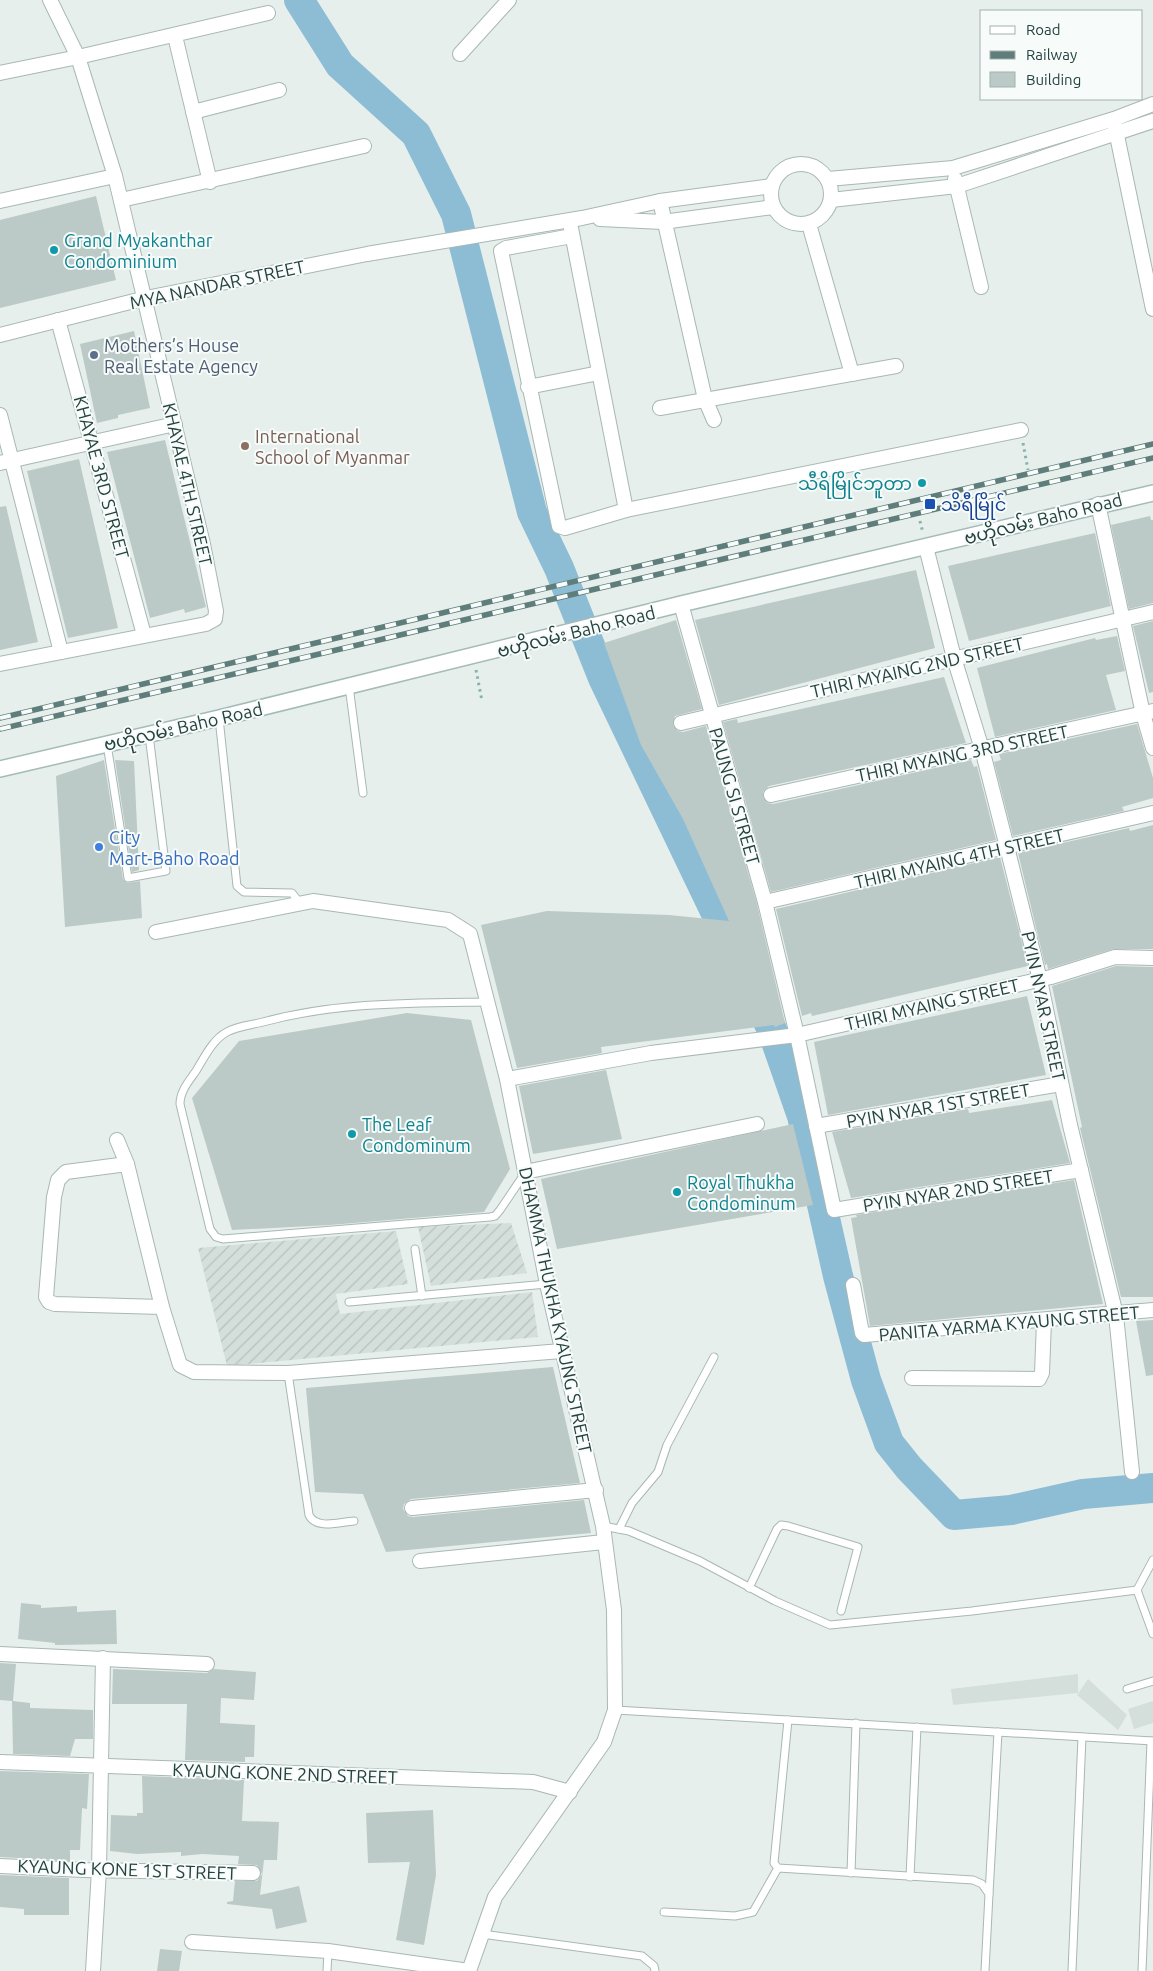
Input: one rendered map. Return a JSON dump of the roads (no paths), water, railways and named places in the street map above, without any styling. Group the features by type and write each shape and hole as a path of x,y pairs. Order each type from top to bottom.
{"main road":[{"name":"ဗဟိုလမ်း Baho Road","path":"0,769 474,657 681,604 1153,492"}],"street":[{"name":"KHAYAE 4TH STREET","path":"50,0 78,57 115,176 146,298 216,611 214,619 206,624 144,635"},
{"path":"460,54 509,0"},
{"path":"0,73 175,36 268,13"},
{"path":"175,36 210,182"},
{"path":"193,112 279,90"},
{"path":"828,179 953,168 1114,119 1153,104"},
{"path":"1114,119 1153,307"},
{"path":"831,200 957,186 1153,121"},
{"path":"121,200 210,182 364,146"},
{"path":"792,164 812,165 828,179 831,200 823,215 809,224 794,224 780,217 773,207 770,198 772,186 778,172 792,164"},
{"path":"953,168 981,288"},
{"path":"0,201 115,176"},
{"path":"575,220 660,201 772,186"},
{"path":"660,201 663,222 705,399 714,420"},
{"path":"575,220 663,222 773,207"},
{"path":"575,220 572,236 626,510"},
{"name":"MYA NANDAR STREET","path":"0,335 146,298 367,254 575,220"},
{"path":"809,224 852,374"},
{"path":"572,236 506,248 501,251 528,387 559,526 565,528 626,510 1021,430"},
{"name":"KHAYAE 3RD STREET","path":"58,320 93,442 144,635"},
{"path":"660,408 896,366"},
{"path":"528,387 599,373"},
{"path":"0,415 5,462 61,652"},
{"path":"5,462 174,424"},
{"path":"1098,504 1122,619 1148,713 1153,748"},
{"name":"PYIN NYAR STREET","path":"926,547 954,658 982,749 1008,847 1040,980 1061,1084 1116,1314 1132,1472"},
{"name":"PAUNG SI STREET","path":"681,604 765,902 785,990 798,1035"},
{"name":"THIRI MYAING 2ND STREET","path":"681,722 1153,612"},
{"path":"0,664 144,635"},
{"name":"THIRI MYAING 3RD STREET","path":"771,795 1148,713"},
{"name":"THIRI MYAING 4TH STREET","path":"765,902 1153,814"},
{"name":"DHAMMA THUKHA KYAUNG STREET","path":"156,932 299,902 313,901 448,920 470,934 507,1079 547,1284 603,1526 614,1610 616,1710 604,1742 495,1897 469,1971"},
{"name":"THIRI MYAING STREET","path":"507,1079 651,1053 798,1035 1040,980 1115,957 1153,958"},
{"path":"798,1035 816,1126"},
{"name":"PYIN NYAR 1ST STREET","path":"816,1126 1061,1084"},
{"path":"525,1172 758,1124"},
{"name":"PYIN NYAR 2ND STREET","path":"816,1126 834,1210 1081,1170"},
{"path":"117,1140 127,1164 162,1307 180,1365 186,1370 194,1372 288,1372 562,1351"},
{"path":"127,1164 66,1172 58,1180 54,1197 46,1297 49,1302 56,1304 162,1307"},
{"name":"PANITA YARMA KYAUNG STREET","path":"853,1285 862,1333 864,1335 1153,1310"},
{"path":"912,1378 1039,1379 1042,1373 1044,1320"},
{"path":"412,1508 596,1490"},
{"path":"420,1561 604,1542"},
{"path":"0,1654 207,1664"},
{"path":"93,1971 99,1870 102,1658"},
{"name":"KYAUNG KONE 2ND STREET","path":"0,1762 533,1782 570,1792"},
{"name":"KYAUNG KONE 1ST STREET","path":"0,1866 253,1873"},
{"path":"192,1942 328,1952 469,1971"}],"lane":[{"path":"348,686 362,793"},
{"path":"219,718 237,886 244,892 292,893 299,902"},
{"path":"107,744 128,878 166,871 149,735"},
{"path":"487,1002 393,1002 347,1006 277,1018 227,1032 218,1039 180,1095 180,1104 210,1229 216,1237 223,1239 495,1216 525,1172"},
{"path":"415,1249 422,1296"},
{"path":"349,1302 547,1284"},
{"path":"619,1529 632,1503 658,1472 667,1445 714,1357"},
{"path":"288,1372 309,1515 312,1521 318,1524 354,1521"},
{"path":"603,1526 629,1531 700,1561 775,1601 830,1624 972,1611 1138,1590"},
{"path":"749,1588 777,1530 780,1526 788,1526 858,1548 841,1611"},
{"path":"1153,1560 1138,1590 1153,1634"},
{"path":"1127,1688 1153,1680"},
{"path":"616,1710 1152,1741 1142,1971"},
{"path":"788,1720 774,1863 778,1868 973,1880 982,1884 989,1894"},
{"path":"850,1873 856,1724"},
{"path":"910,1877 917,1727"},
{"path":"985,1971 998,1732"},
{"path":"1072,1971 1082,1736"},
{"path":"664,1912 735,1916 753,1912 778,1868"},
{"path":"482,1934 642,1956 654,1966 655,1971"},
{"path":"326,1971 328,1952"}],"waterway":[{"path":"299,0 340,65 416,134 456,214 532,512 559,568 603,678 772,1030 802,1116 838,1276 866,1380 889,1443 909,1468 954,1515 1011,1510 1083,1494 1153,1488"}],"railway":[{"path":"0,718 1153,444"},
{"path":"0,729 1153,458"}],"place":[{"name":"Grand Myakanthar Condominium","path":"54,250"},
{"name":"Mothers’s House Real Estate Agency","path":"94,355"},
{"name":"International School of Myanmar","path":"245,446"},
{"name":"သီရိမြိုင်ဘူတာ","path":"922,483"},
{"name":"သိရီမြိုင်","path":"930,504"},
{"name":"City Mart-Baho Road","path":"99,847"},
{"name":"The Leaf Condominum","path":"352,1134"},
{"name":"Royal Thukha Condominum","path":"677,1192"}]}
